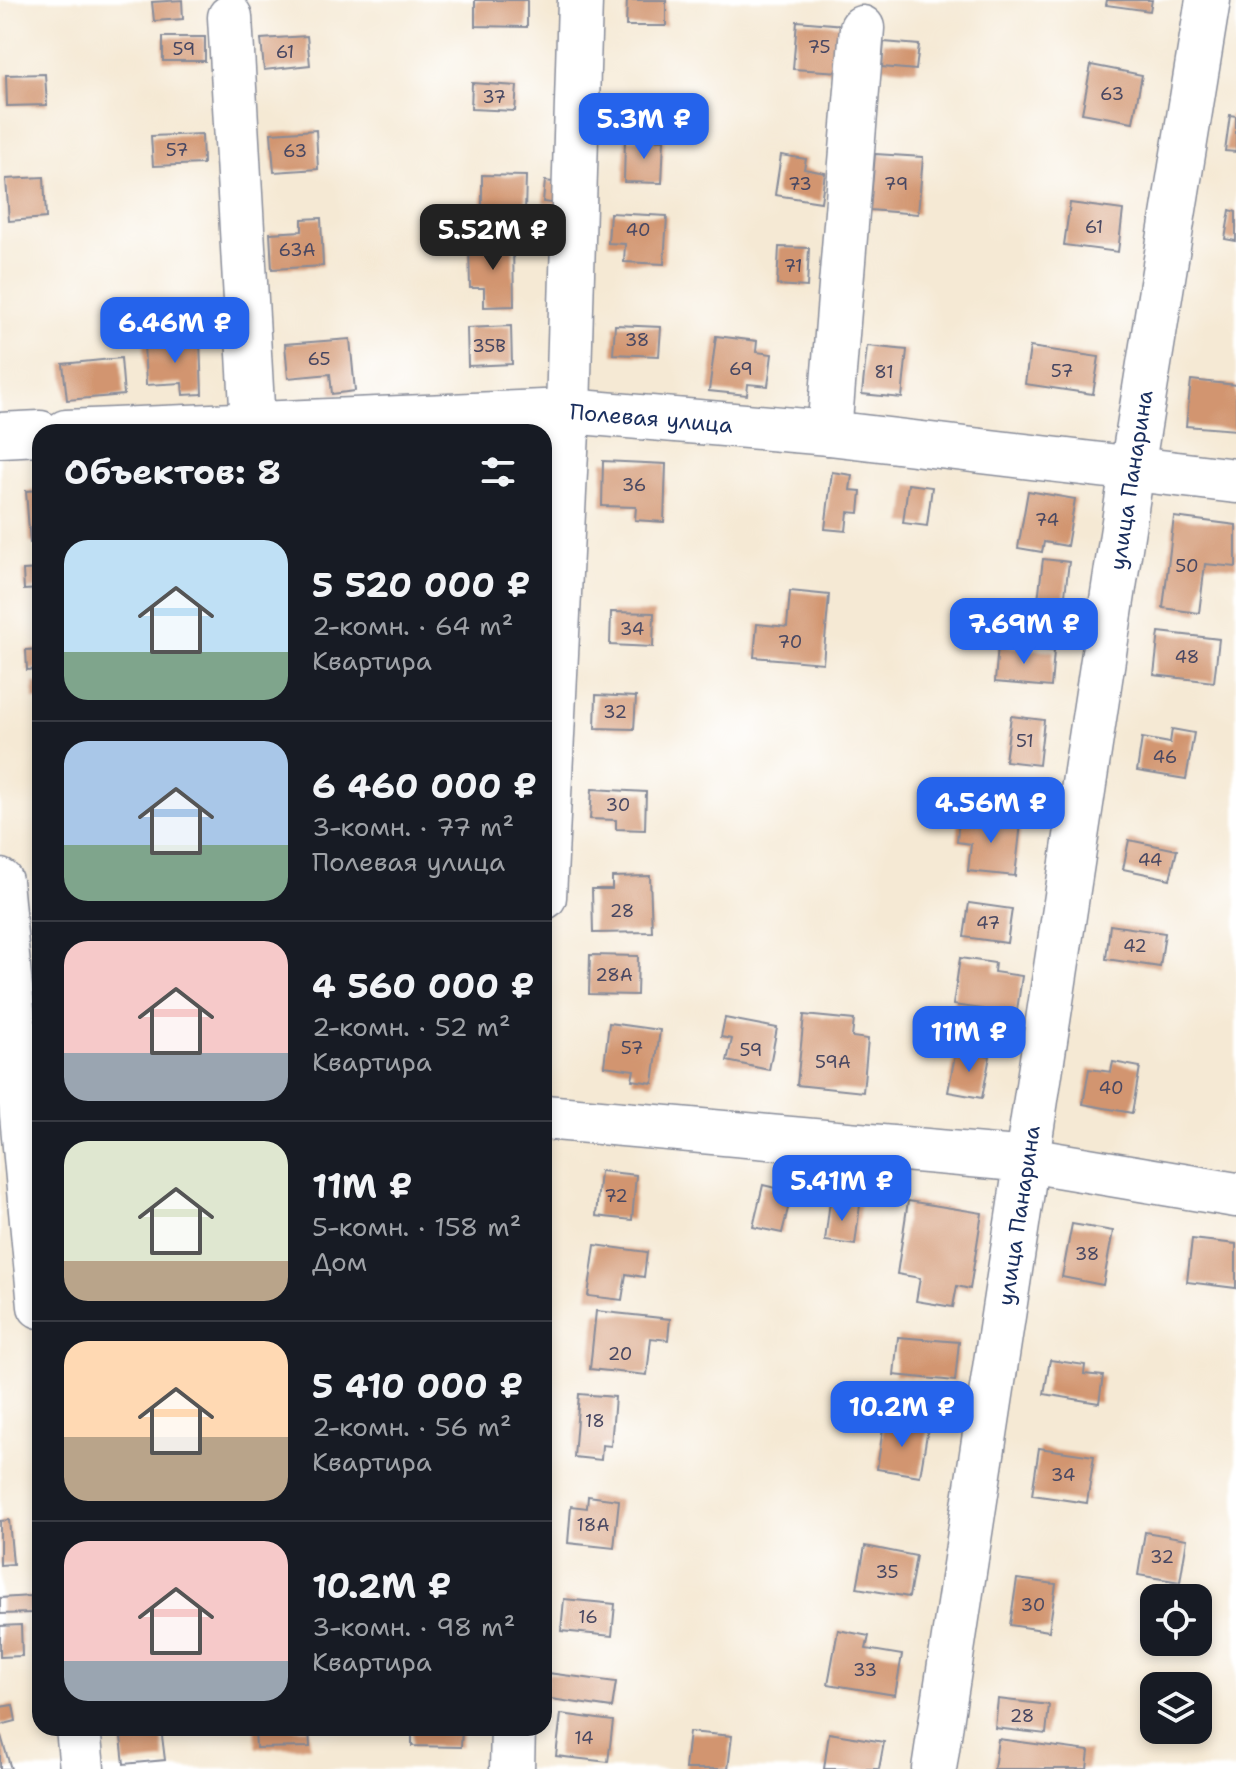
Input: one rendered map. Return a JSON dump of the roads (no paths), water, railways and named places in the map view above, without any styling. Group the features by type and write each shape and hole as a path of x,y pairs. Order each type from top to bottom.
{"street":[{"path":"552,735 568,411 580,0"},
{"name":"улица Панарина","path":"934,1769 1132,469 1208,0"},
{"path":"230,17 253,424"},
{"path":"829,433 862,28"},
{"name":"Полевая улица","path":"253,424 568,411 829,433 1236,481"},
{"path":"0,435 32,433"},
{"path":"0,881 32,1221"},
{"path":"552,1118 1028,1160 1236,1195"},
{"path":"79,1736 82,1769"},
{"path":"512,1769 513,1736"}]}
